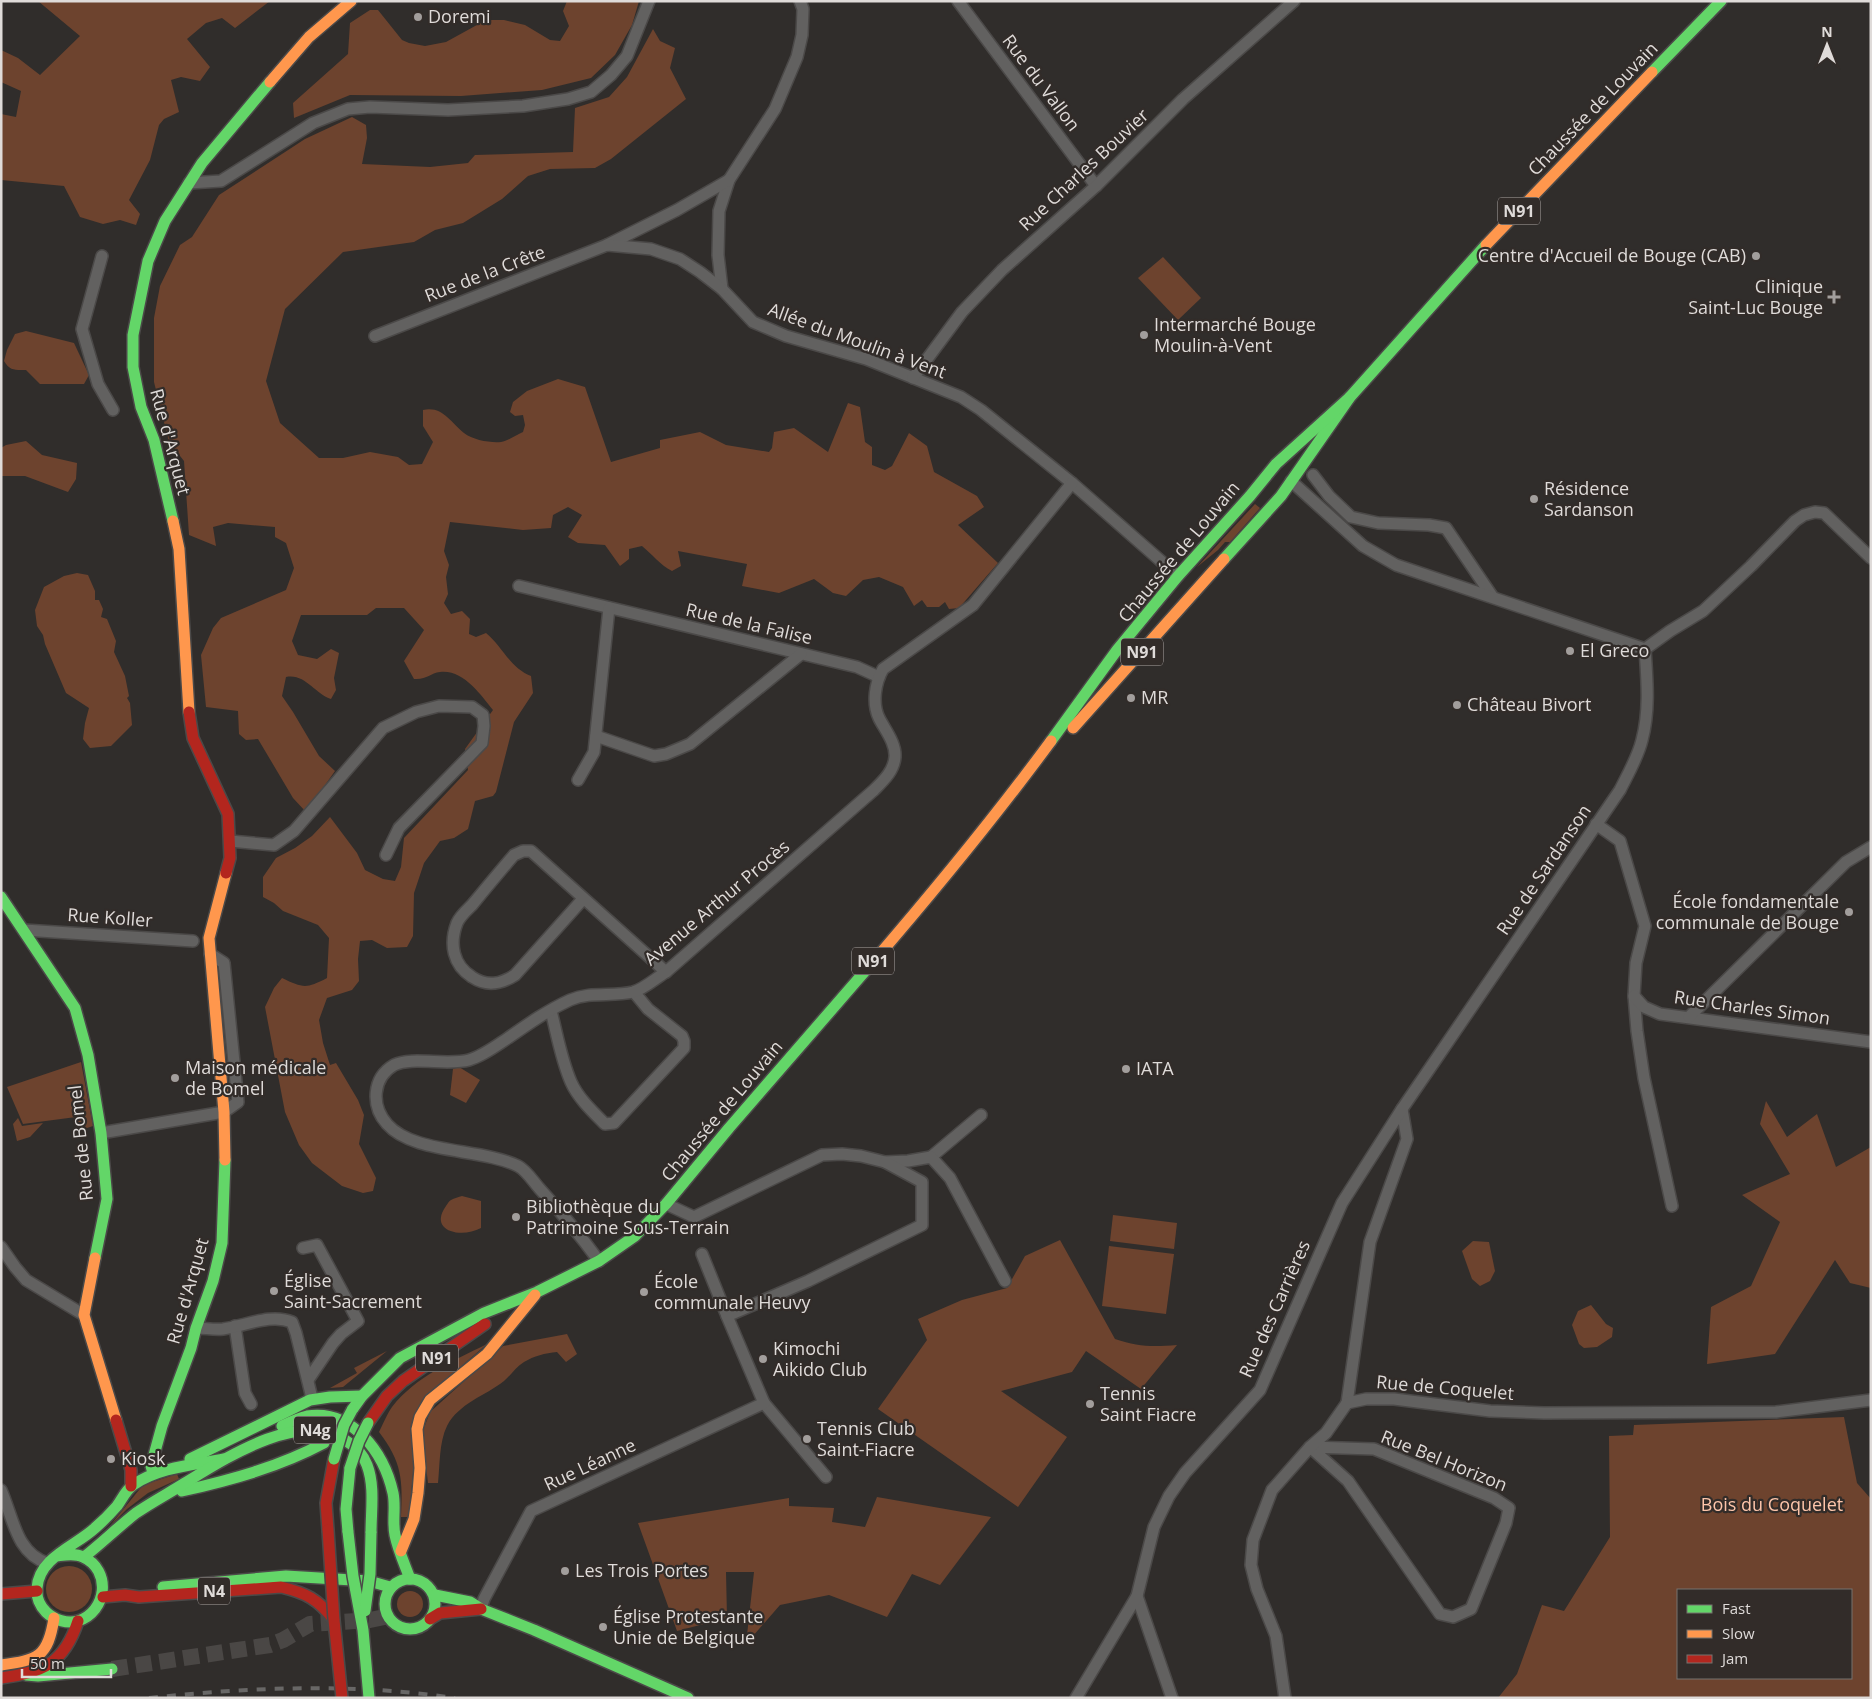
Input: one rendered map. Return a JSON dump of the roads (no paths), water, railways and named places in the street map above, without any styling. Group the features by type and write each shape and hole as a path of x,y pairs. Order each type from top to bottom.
{"main road":[{"name":"Rue d'Arquet","path":"152,1474 151,1466 162,1426 213,1281 222,1242 225,1173 224,1112 209,938 230,858 230,840 228,814 193,738 189,711 179,549 154,440 141,407 133,367 132,335 148,262 165,221 202,163 309,37 352,1"},
{"name":"Chaussée de Louvain","path":"1014,791 1281,496 1350,398 1466,266 1721,1"},
{"name":"Chaussée de Louvain","path":"342,1698 334,1620 326,1503 329,1482 344,1425 362,1396 400,1358 484,1313 537,1292 599,1261 635,1236 666,1204 728,1128 930,896 1014,791 1117,650 1178,576 1250,496 1276,464 1350,398"},
{"path":"1276,464 1292,481"},
{"path":"1178,576 1200,585"},
{"path":"1135,630 1150,642"},
{"name":"Rue de Bomel","path":"1,897 75,1008 88,1055 100,1133 107,1199 84,1315 131,1470 131,1486"},
{"path":"401,1551 414,1519 418,1493 420,1468 417,1436 420,1417 430,1400 487,1354 537,1292"},
{"name":"N91","path":"363,1630 352,1576 346,1509 350,1468 357,1445 368,1423 387,1396 403,1380 460,1343 514,1302"},
{"path":"168,1470 310,1400 362,1396"},
{"path":"262,1442 282,1426 310,1416 332,1416 352,1424 378,1453 387,1470 394,1494 395,1535 410,1579"},
{"path":"166,1494 230,1479 310,1451 324,1443 344,1425"},
{"name":"N4g","path":"84,1557 131,1517 224,1459 262,1442 286,1434 319,1429 349,1441 362,1455 368,1468 371,1487 370,1574 363,1630"},
{"path":"57,1556 76,1555 84,1557 93,1563 99,1571 104,1582 103,1597 98,1607 90,1616 78,1621 66,1622 54,1618 42,1607 36,1591 37,1581 47,1564 57,1556 82,1539 99,1524 120,1502 131,1486 152,1474 224,1459"},
{"path":"128,1461 152,1474"},
{"path":"130,1594 138,1589 286,1576 370,1581 390,1587"},
{"path":"481,1610 440,1613 423,1625 415,1628 406,1628 393,1622 385,1610 385,1595 390,1587 400,1580 410,1579 423,1582 435,1595 470,1602 481,1610 534,1630 688,1698"},
{"name":"N4","path":"103,1597 130,1594 139,1597 281,1587 299,1591 317,1599 334,1620"},
{"path":"2,1594 36,1591"},
{"path":"430,1619 434,1612 435,1595"},
{"path":"1,1664 22,1662 41,1654 48,1648 54,1618"},
{"path":"24,1675 61,1657 71,1643 78,1621"},
{"path":"363,1630 370,1698"},
{"path":"1,1678 112,1669"}],"street":[{"path":"190,183 221,181 313,123 348,109 370,107 448,110 523,106 568,99 590,92 611,74 626,56 649,1"},
{"path":"722,289 718,255 719,210 729,180 775,109 798,57 802,36 802,9 800,1"},
{"name":"Rue du Vallon","path":"958,1 1096,186"},
{"name":"Rue Charles Bouvier","path":"914,378 962,312 1002,270 1096,186 1182,99 1294,1"},
{"name":"Rue de la Crête","path":"375,336 607,245 677,210 729,180"},
{"name":"Rue de la Crête","path":"607,245 651,249 680,259 722,289"},
{"path":"102,256 82,329 98,384 113,410"},
{"name":"Allée du Moulin à Vent","path":"722,289 753,322 786,336 866,359 960,397 981,410 1072,483 1178,576"},
{"path":"1313,475 1329,496 1352,517 1378,523 1429,525 1446,528 1492,596"},
{"path":"1292,481 1363,546 1396,565 1646,649 1702,611 1751,566 1795,521 1804,515 1815,512 1824,513 1871,558"},
{"path":"879,677 884,669 973,605 1072,483"},
{"name":"Rue de la Falise","path":"519,586 857,667 879,677"},
{"path":"578,780 594,752 609,608"},
{"name":"Rue de Sardanson","path":"1402,1109 1620,790 1643,739 1648,692 1646,649"},
{"path":"596,736 654,756 666,754 690,744 801,654"},
{"name":"Avenue Arthur Procès","path":"599,1261 578,1231 521,1167 503,1159 426,1144 393,1131 382,1118 375,1097 376,1087 381,1076 394,1065 407,1062 458,1063 472,1059 489,1051 535,1019 569,1000 581,996 634,992 666,972 874,790 890,773 895,757 892,741 878,716 875,693 879,677"},
{"path":"230,840 274,845 294,831 382,728 416,712 439,706 472,707 483,715 482,743 399,828 386,855"},
{"path":"1596,824 1620,841 1645,926 1636,963 1634,996 1637,1031 1644,1078 1672,1206"},
{"path":"1689,1017 1846,862 1871,847"},
{"path":"583,899 515,975 503,982 491,983 475,979 464,971 454,956 454,938 458,921 514,855 523,851 531,851 666,972"},
{"name":"Rue Koller","path":"24,930 192,941"},
{"path":"551,1011 571,1083 587,1106 605,1124 614,1123 684,1048 682,1036 648,1009 634,992"},
{"name":"Rue Charles Simon","path":"1634,996 1644,1007 1660,1014 1871,1042"},
{"path":"1286,1698 1276,1636 1257,1589 1251,1566 1253,1540 1272,1490 1310,1446 1326,1433 1347,1403 1370,1242 1407,1140 1402,1109"},
{"name":"Rue des Carrières","path":"1076,1698 1137,1596 1154,1527 1169,1496 1185,1473 1260,1390 1342,1203 1402,1109"},
{"path":"100,1133 224,1112"},
{"path":"885,1162 931,1157 981,1115"},
{"path":"666,1204 694,1217 822,1155 842,1154 861,1156 885,1162 922,1182 922,1225 808,1281 727,1316"},
{"path":"931,1157 950,1178 1006,1281"},
{"path":"303,1248 317,1245 358,1321 333,1343 308,1380"},
{"path":"1,1247 26,1280 84,1315"},
{"path":"702,1254 764,1403 826,1477"},
{"path":"196,1328 223,1329 277,1320 292,1322 308,1380 311,1394 310,1400"},
{"path":"235,1326 245,1393 251,1404"},
{"name":"Rue de Coquelet","path":"1347,1403 1366,1399 1394,1398 1490,1411 1544,1413 1766,1412 1871,1400"},
{"name":"Rue Léanne","path":"481,1610 484,1599 531,1511 764,1403"},
{"name":"Rue Bel Horizon","path":"1310,1446 1374,1449 1494,1498 1509,1508 1506,1523 1471,1609 1453,1617 1440,1614 1348,1481 1310,1446"},
{"path":"1,1490 23,1545 30,1555 47,1564"},
{"path":"1137,1596 1172,1698"}],"tunnel":[{"path":"112,1669 270,1645 283,1640 310,1624 370,1620 389,1616"}],"railway":[{"path":"149,1698 226,1691 302,1688 379,1690 455,1698"}],"place":[{"name":"Doremi","path":"418,17"},
{"name":"Centre d'Accueil de Bouge (CAB)","path":"1756,256"},
{"name":"Clinique Saint-Luc Bouge","path":"1834,297"},
{"name":"Intermarché Bouge Moulin-à-Vent","path":"1144,335"},
{"name":"Résidence Sardanson","path":"1534,499"},
{"name":"El Greco","path":"1570,651"},
{"name":"MR","path":"1131,698"},
{"name":"Château Bivort","path":"1457,705"},
{"name":"École fondamentale communale de Bouge","path":"1849,912"},
{"name":"IATA","path":"1126,1069"},
{"name":"Maison médicale de Bomel","path":"175,1078"},
{"name":"Bibliothèque du Patrimoine Sous-Terrain","path":"516,1217"},
{"name":"Église Saint-Sacrement","path":"274,1291"},
{"name":"École communale Heuvy","path":"644,1292"},
{"name":"Kimochi Aikido Club","path":"763,1359"},
{"name":"Tennis Saint Fiacre","path":"1090,1404"},
{"name":"Tennis Club Saint-Fiacre","path":"807,1439"},
{"name":"Kiosk","path":"111,1459"},
{"name":"Les Trois Portes","path":"565,1571"},
{"name":"Église Protestante Unie de Belgique","path":"603,1627"}],"park label":[{"name":"Bois du Coquelet","path":"1772,1505"}]}
